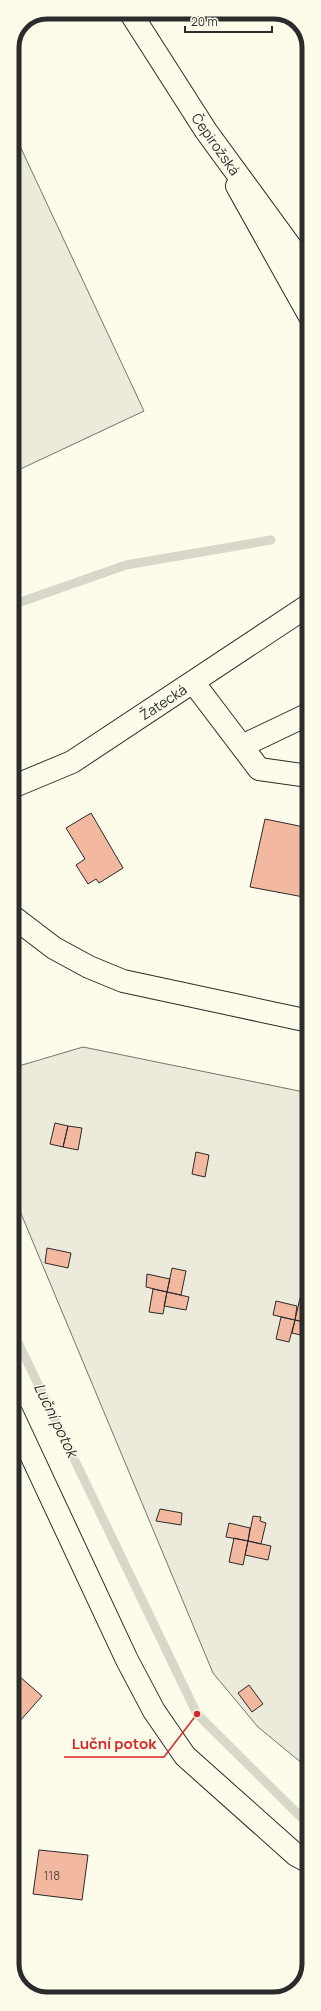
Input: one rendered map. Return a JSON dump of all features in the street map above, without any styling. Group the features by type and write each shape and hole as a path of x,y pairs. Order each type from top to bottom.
{"street":[{"name":"Čepirožská","path":"134,19 206,131 302,262"},
{"path":"206,131 302,302"},
{"name":"Žatecká","path":"19,784 72,762 302,609"},
{"path":"193,682 259,769 302,775"},
{"path":"242,746 302,717"},
{"path":"19,921 54,948 89,967 123,981 302,1019"},
{"path":"19,1429 126,1660 154,1711 185,1756 296,1855 302,1858"}],"shaded area":[{"path":"19,144 144,411 19,470"},
{"path":"83,1047 302,1092 302,1763 258,1727 213,1673 19,1209 19,1066"}],"building":[{"path":"91,813 123,868 99,883 96,879 88,884 76,865 85,859 66,828"},
{"path":"265,819 302,827 302,897 250,887"},
{"path":"55,1123 68,1126 63,1147 50,1144"},
{"path":"68,1126 82,1128 78,1150 63,1147"},
{"path":"196,1152 209,1155 205,1177 192,1174"},
{"path":"47,1248 71,1253 68,1268 45,1263"},
{"path":"172,1268 186,1271 181,1295 167,1292"},
{"path":"147,1274 170,1279 167,1292 146,1287"},
{"path":"153,1289 167,1292 163,1314 149,1312"},
{"path":"167,1292 189,1297 186,1310 164,1306"},
{"path":"300,1298 302,1298 302,1322 295,1320"},
{"path":"276,1301 297,1306 295,1320 273,1315"},
{"path":"281,1317 295,1320 289,1342 276,1339"},
{"path":"295,1320 302,1322 302,1335 292,1333"},
{"path":"160,1509 182,1513 181,1525 156,1521"},
{"path":"253,1516 261,1517 260,1521 266,1523 261,1544 248,1541"},
{"path":"229,1523 250,1528 248,1541 226,1537"},
{"path":"234,1538 248,1541 243,1565 229,1562"},
{"path":"248,1541 271,1546 268,1560 245,1555"},
{"path":"19,1676 42,1696 19,1722"},
{"path":"249,1685 263,1704 252,1712 238,1693"},
{"path":"39,1850 88,1855 82,1900 33,1894"}],"waterway":[{"path":"19,603 126,565 271,540"},
{"name":"Luční potok","path":"19,1345 197,1714 302,1818"}],"place":[{"name":"Luční potok","path":"197,1714"}]}
